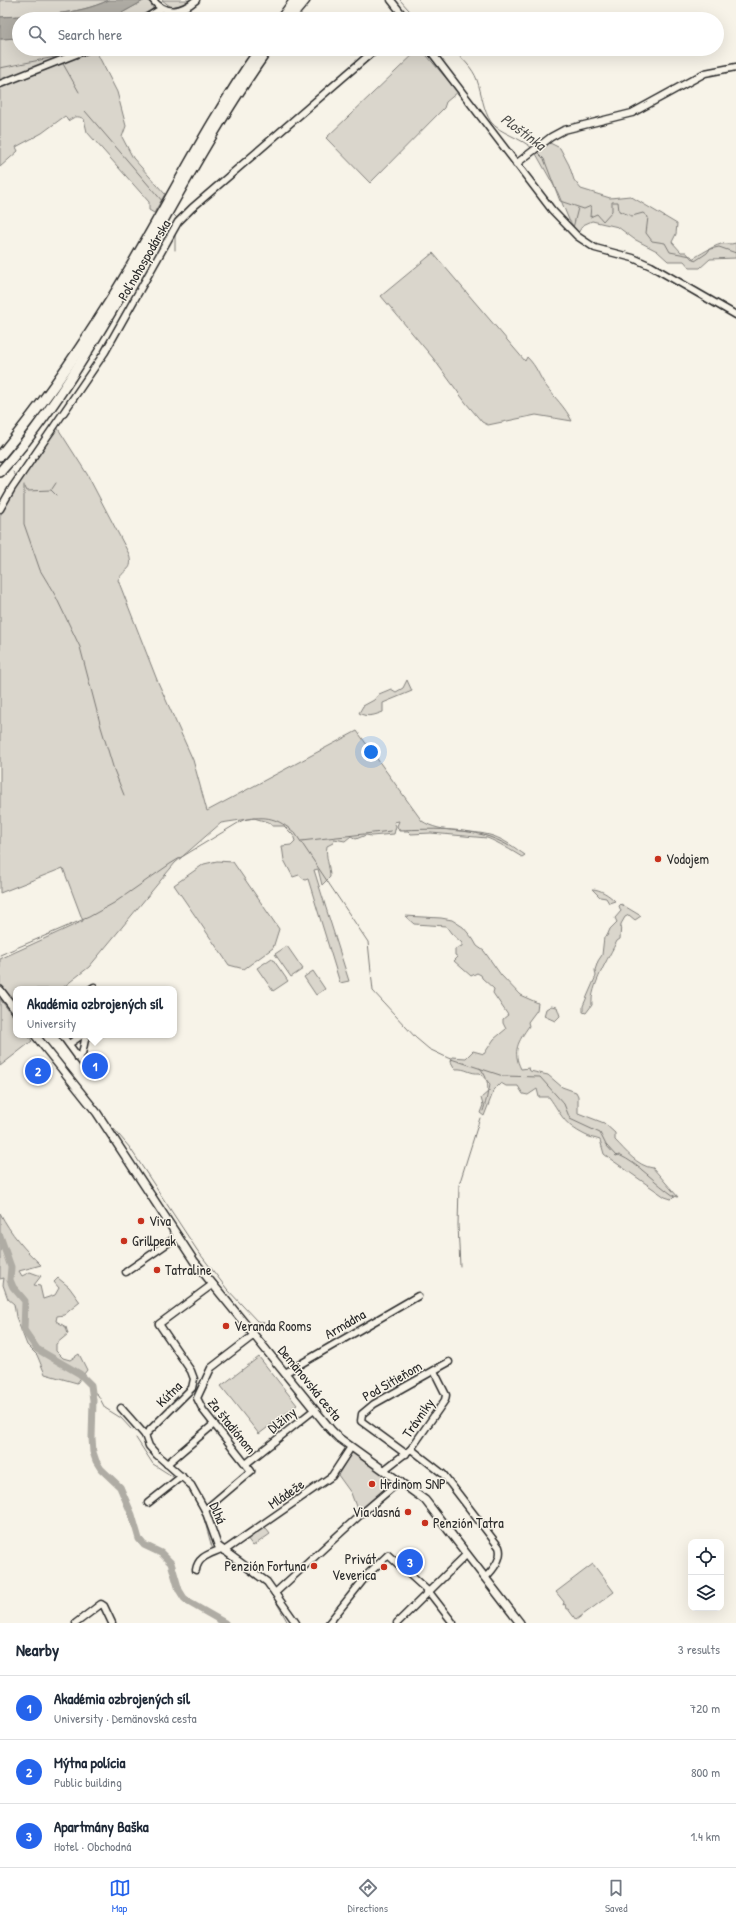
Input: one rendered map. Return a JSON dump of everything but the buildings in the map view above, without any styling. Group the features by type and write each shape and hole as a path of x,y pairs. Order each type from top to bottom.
{"highway":[{"path":"286,12 295,0"},
{"path":"295,12 305,0"},
{"path":"0,480 13,458 67,384 130,282 167,208 221,107 255,56"},
{"path":"0,456 60,379 108,306 226,113 263,56"},
{"path":"0,449 31,418"},
{"path":"0,472 13,458"}],"main road":[{"path":"0,990 13,1007"},
{"name":"Demänovská cesta","path":"37,1038 82,1092 116,1139 178,1236 213,1284 314,1410 331,1430 351,1447 425,1500 519,1623"}],"street":[{"path":"153,0 161,8 171,11 180,10 196,0"},
{"path":"391,0 400,12"},
{"path":"155,12 161,8"},
{"path":"0,84 71,56"},
{"name":"Poľnohospodárska","path":"0,509 16,482 102,358 178,222 192,208 368,56"},
{"path":"434,56 558,218 582,240 595,248 625,256 651,266 736,315"},
{"path":"516,164 551,137 571,128 620,117 640,109 705,73 736,67"},
{"path":"65,1038 84,1065"},
{"path":"69,1044 78,1038"},
{"path":"78,1058 82,1054 85,1038"},
{"path":"126,1272 178,1236"},
{"name":"Kútna","path":"145,1435 192,1388 194,1379 191,1371 159,1324 213,1284"},
{"name":"Armádna","path":"285,1373 418,1296"},
{"name":"Za štadiónom","path":"206,1510 251,1472 251,1470 197,1402 198,1393 211,1368 254,1335"},
{"name":"Pod Sitieňom","path":"449,1362 374,1404 361,1415 361,1421 443,1474 499,1547 500,1556 491,1572 485,1578"},
{"name":"Trávniky","path":"384,1470 408,1452 445,1400 446,1395 434,1371"},
{"path":"192,1388 198,1393"},
{"name":"Dlhá","path":"121,1408 145,1435 149,1446 179,1478 191,1485 206,1510 219,1551"},
{"name":"Dlžiny","path":"247,1464 314,1410"},
{"path":"167,1464 214,1424"},
{"name":"Mládeže","path":"196,1570 198,1563 203,1557 219,1551 332,1476 351,1447"},
{"path":"148,1503 179,1478"},
{"path":"275,1593 359,1516 400,1481"},
{"path":"219,1551 264,1579 296,1623"},
{"path":"397,1623 467,1554"},
{"path":"330,1623 360,1583 386,1556 390,1556 416,1582 429,1592 453,1623"},
{"path":"76,1623 100,1605 103,1605 112,1623"}],"shaded area":[{"path":"0,0 109,0 70,12 12,12 12,16 0,17"},
{"path":"109,0 145,0 124,12 70,12"},
{"path":"145,0 149,0 153,8 151,12 124,12"},
{"path":"162,0 191,0 185,5 171,7"},
{"path":"12,16 12,38 0,39 0,17"},
{"path":"12,38 12,56 66,56 0,82 0,39"},
{"path":"76,56 99,56 117,92 126,126 122,137 133,158 165,194 154,213 149,210 149,202 87,132 84,119 79,117 68,121 65,116 42,133 16,147 18,151 0,167 0,86"},
{"path":"412,56 427,56 458,92 446,102 444,108 370,183 326,138"},
{"path":"548,142 560,148 569,165 574,180 581,189 610,198 630,196 677,224 676,234 672,242 681,252 686,252 692,259 717,245 736,243 736,258 710,259 700,268 690,268 684,261 668,261 657,251 634,239 618,227 592,221 583,225 578,233 569,220 558,193 535,152"},
{"path":"433,253 525,361 527,357 531,361 546,386 572,421 536,415 488,425 482,422 466,403 433,358 381,296"},
{"path":"57,427 87,474 129,554 130,567 118,580 157,680 193,760 207,811 357,731 422,821 447,830 493,836 506,842 525,855 522,857 487,838 431,833 411,834 408,831 399,831 397,826 399,821 394,822 396,826 394,834 366,835 356,839 351,836 345,841 334,839 333,843 327,846 330,877 322,885 318,869 314,870 349,981 340,983 308,879 305,880 299,875 293,877 284,860 282,846 291,845 295,841 293,835 284,826 272,826 271,823 254,818 221,823 175,863 89,967 65,986 13,986 13,1003 0,986 0,959 83,921 63,868 0,893 0,516 13,492"},
{"path":"407,680 412,691 383,703 383,712 368,716 359,713 363,706 374,700 379,694 391,689 396,692 403,688"},
{"path":"217,861 233,862 279,929 273,948 244,969 229,965 174,885 204,864"},
{"path":"592,889 604,893 615,901 609,903 606,898 600,897"},
{"path":"621,904 641,916 635,920 629,915 625,917 621,924 620,939 617,941 597,981 592,998 592,1005 586,1013 583,1012 583,1006 596,976 595,970 598,961 602,955 604,937 607,936 610,929 617,922 615,918 621,911 619,906"},
{"path":"405,916 452,920 463,927 477,946 484,951 501,975 520,995 538,1003 537,1010 528,1022 529,1026 519,1042 517,1057 521,1069 529,1068 530,1071 548,1075 562,1087 576,1092 578,1096 578,1113 604,1123 615,1133 615,1140 628,1153 647,1167 653,1168 678,1197 674,1196 671,1199 665,1197 609,1158 604,1154 600,1140 587,1136 567,1123 549,1097 539,1097 537,1089 528,1095 523,1094 518,1086 506,1086 501,1083 494,1090 484,1116 480,1113 483,1105 481,1098 489,1091 490,1084 480,1073 455,1069 451,1062 452,1057 466,1058 473,1051 484,1054 494,1039 506,1029 503,1019 508,1015 493,993 494,989 482,978 481,975 477,973 471,976 454,961 458,957 455,955 455,949 462,946 462,943 446,926 414,924"},
{"path":"287,946 303,969 291,977 275,954"},
{"path":"272,958 288,981 273,991 257,968"},
{"path":"313,971 325,989 316,995 304,977"},
{"path":"0,999 13,1016 13,1038 30,1038 32,1041 0,1066"},
{"path":"551,1006 557,1007 560,1016 555,1021 544,1016 546,1009"},
{"path":"0,1213 18,1241 41,1265 19,1271 22,1276 30,1272 41,1276 34,1285 40,1286 43,1299 55,1295 59,1288 54,1282 58,1278 69,1287 80,1302 64,1315 57,1316 56,1321 66,1327 68,1334 56,1344 56,1351 63,1358 70,1360 79,1354 87,1370 77,1383 45,1374 37,1355 27,1345 16,1317 14,1304 8,1299 3,1285 4,1278 0,1279"},
{"path":"259,1357 297,1405 259,1434 221,1386"},
{"path":"352,1452 384,1475 390,1487 358,1512 351,1493 338,1475"},
{"path":"264,1526 270,1534 253,1546 247,1538"},
{"path":"593,1564 614,1592 576,1620 568,1609 566,1609 565,1604 563,1605 564,1602 556,1592"}],"waterway":[{"name":"Ploštínka","path":"400,0 411,12"},
{"name":"Ploštínka","path":"459,56 473,71 479,85 486,112 491,122 499,129 533,149"},
{"path":"0,68 55,57 58,59"},
{"path":"62,62 79,92"},
{"path":"85,111 163,202"},
{"name":"Ploštínka","path":"537,152 544,159 560,201 584,209 591,206 590,217 597,214 603,221 612,211 612,202 618,202 619,211 632,216 643,213 648,217 646,233 652,241 665,243 670,252 691,256 695,261 707,253 710,249 719,247 736,253"},
{"path":"573,228 578,208"},
{"path":"172,213 177,218"},
{"path":"175,233 175,250"},
{"path":"13,472 16,476"},
{"path":"52,489 56,483"},
{"path":"24,485 24,524 40,570 55,595 80,647 101,727 114,770 124,795"},
{"path":"25,487 27,491 51,490 56,495"},
{"path":"0,955 89,917 114,903 170,864 243,820 265,818 277,821 295,833 368,942 373,991 416,1038 429,1049 448,1058 503,1076 540,1077 564,1104 570,1119 600,1133 606,1145 616,1156 619,1155 633,1163 674,1196"},
{"path":"399,830 456,830 483,835 509,846"},
{"path":"301,841 391,831"},
{"path":"480,1068 484,1073 488,1084 483,1111"},
{"path":"460,1266 458,1225 459,1185 480,1118"},
{"path":"114,1129 130,1148 197,1250 227,1289 257,1321 264,1323"},
{"path":"0,1236 11,1267 10,1280 13,1287 25,1301 24,1330 37,1349 80,1374 91,1385 93,1400 93,1452 101,1469 120,1487 132,1515 139,1539 144,1545 161,1553 171,1563 179,1590 184,1598 225,1623"},
{"path":"93,1391 98,1395 105,1408 121,1418 132,1430"},
{"path":"136,1438 153,1464 175,1478"},
{"path":"180,1480 187,1486 198,1503 213,1550"},
{"path":"219,1553 226,1556"},
{"path":"229,1558 245,1569"},
{"path":"262,1582 267,1587"},
{"path":"270,1591 288,1623"}],"place":[{"name":"Vodojem","path":"658,859"},
{"name":"Akadémia ozbrojených síl","path":"95,1066"},
{"name":"Mýtna polícia","path":"38,1071"},
{"name":"Viva","path":"141,1221"},
{"name":"Grillpeak","path":"124,1241"},
{"name":"Tatraline","path":"157,1270"},
{"name":"Veranda Rooms","path":"226,1326"},
{"name":"Hrdinom SNP","path":"372,1484"},
{"name":"Via Jasná","path":"408,1512"},
{"name":"Penzión Tatra","path":"425,1523"},
{"name":"Apartmány Baška","path":"410,1562"},
{"name":"Penzión Fortuna","path":"314,1566"},
{"name":"Privát Veverica","path":"384,1567"}]}
